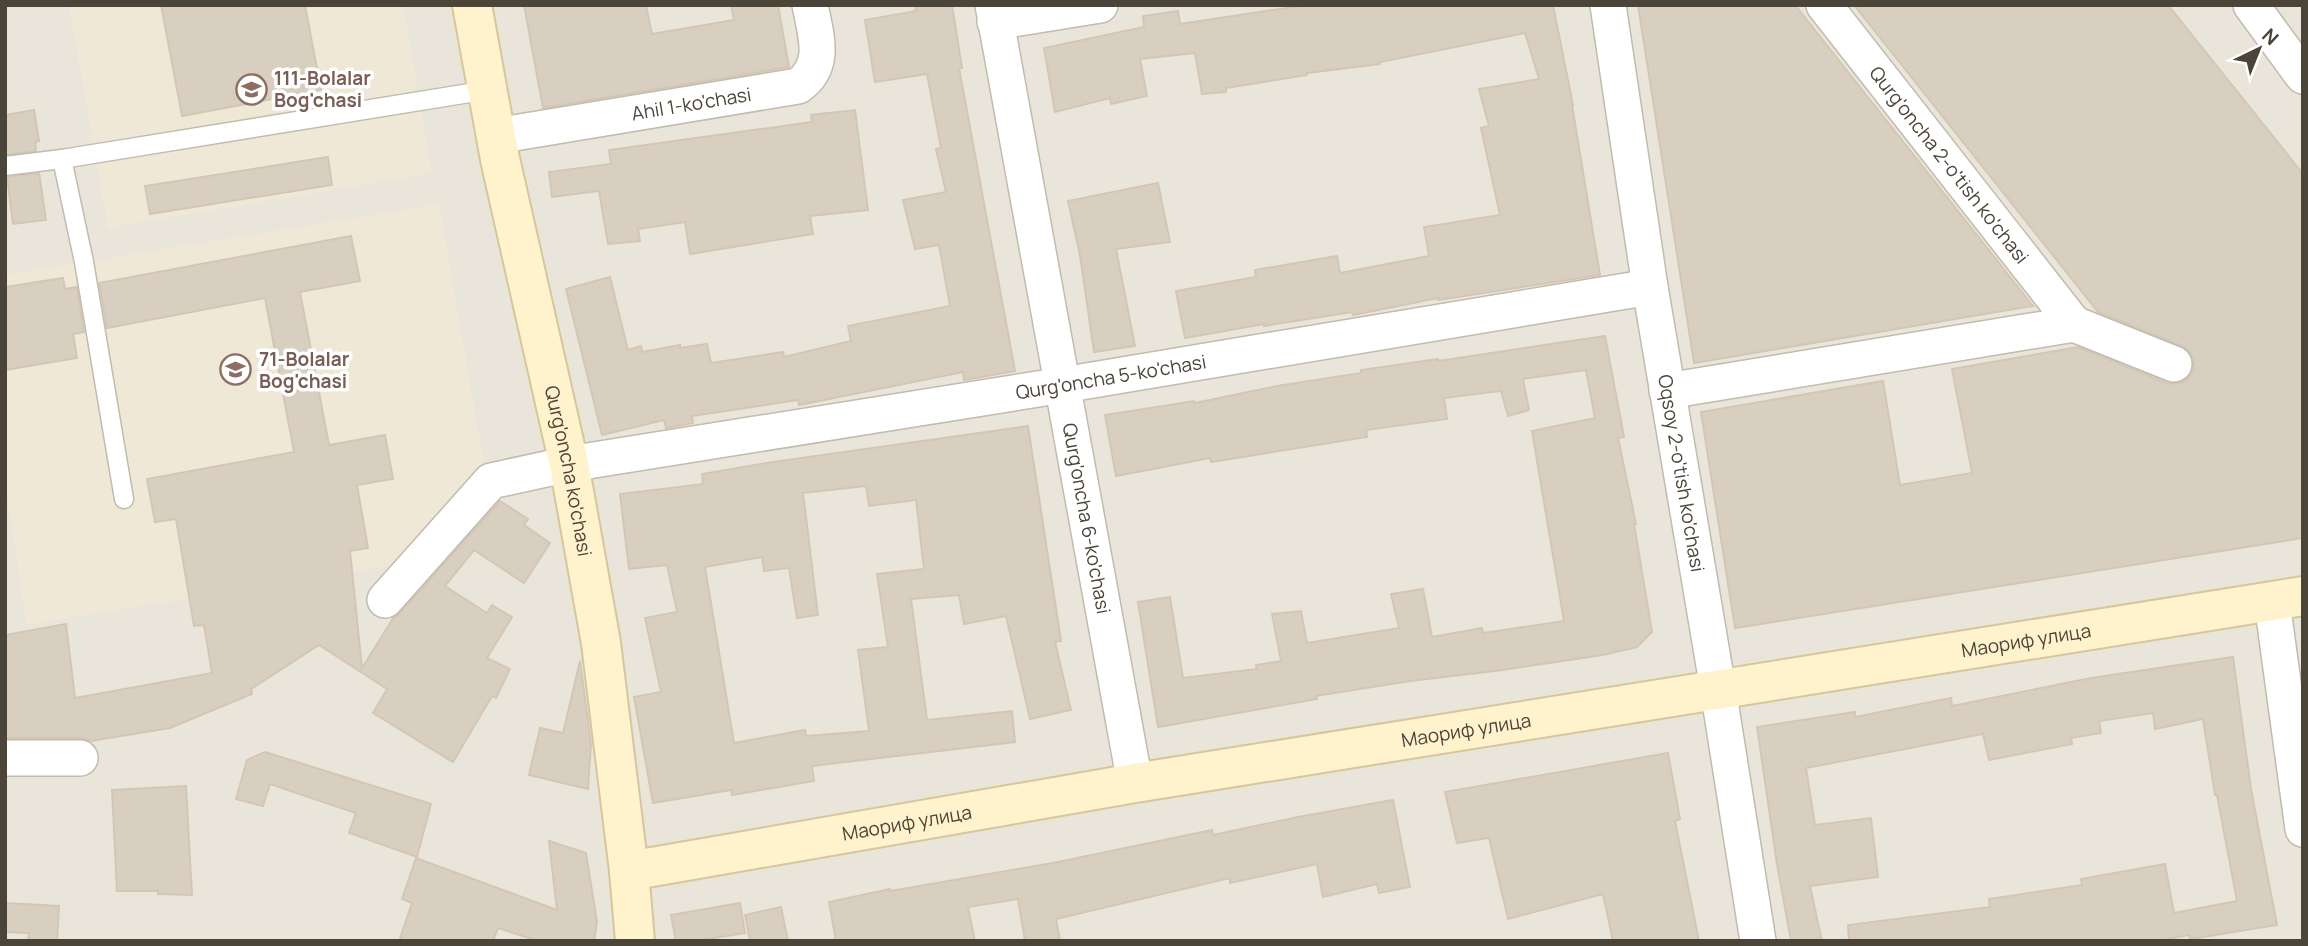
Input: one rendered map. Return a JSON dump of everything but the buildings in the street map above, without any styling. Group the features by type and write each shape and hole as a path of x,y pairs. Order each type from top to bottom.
{"street":[{"name":"Qurg'oncha ko'chasi","path":"472,5 496,136 569,464 601,643 635,941"},
{"name":"Ahil 1-ko'chasi","path":"496,136 798,86 810,77 816,64 817,48 810,5"},
{"path":"994,14 1100,5"},
{"name":"Oqsoy 2-o'tish ko'chasi","path":"1608,5 1650,287 1758,941"},
{"name":"Qurg'oncha 2-o'tish ko'chasi","path":"1824,5 2074,324"},
{"path":"2250,5 2303,76"},
{"name":"Qurg'oncha 6-ko'chasi","path":"994,14 1135,783"},
{"name":"Qurg'oncha 5-ko'chasi","path":"385,600 491,481 569,464 1650,287"},
{"path":"1667,391 2074,324 2174,364"},
{"path":"2288,599 2303,830"},
{"name":"Маориф улица","path":"629,872 1135,783 2288,599"},
{"path":"5,758 80,758"}],"lane":[{"path":"5,166 488,90"},
{"path":"62,159 84,262 124,499"}],"shaded area":[{"path":"5,5 2303,5 2303,941 5,941"},
{"name":"111-Bolalar Bog'chasi","path":"69,5 403,5 432,173 108,228"},
{"name":"71-Bolalar Bog'chasi","path":"439,204 484,465 390,566 26,625 5,480 5,275"}],"place":[{"name":"111-Bolalar Bog'chasi","path":"251,89"},
{"name":"71-Bolalar Bog'chasi","path":"236,370"}]}
